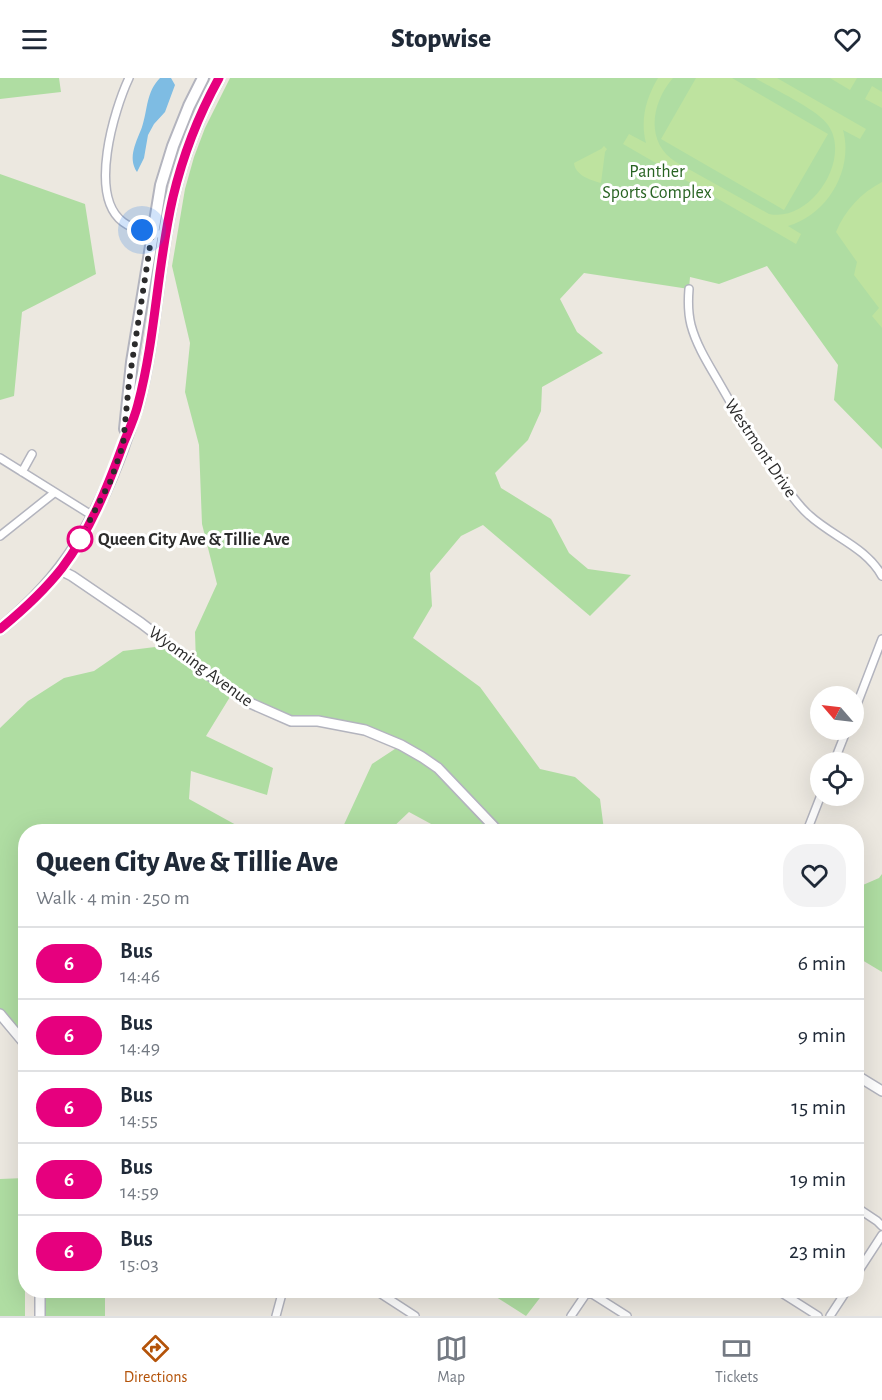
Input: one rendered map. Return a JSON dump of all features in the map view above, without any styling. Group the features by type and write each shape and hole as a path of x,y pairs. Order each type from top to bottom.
{"main road":[{"path":"123,445 131,372 161,185 173,146 203,78"},
{"path":"0,629 36,597 60,570 93,516 111,480 140,394 166,235 185,154 192,133 219,78"}],"street":[{"path":"129,78 114,113 108,137 106,156 108,196 121,221 133,228 166,235"},
{"name":"Westmont Drive","path":"689,289 691,327 698,344 755,443 807,513 835,535 856,547 873,563 882,576"},
{"path":"22,472 32,454"},
{"path":"0,458 93,516"},
{"path":"0,536 54,493"},
{"name":"Wyoming Avenue","path":"60,570 141,622 209,675 257,706 291,721 318,721 365,730 401,745 422,757 438,768 491,824"},
{"path":"864,686 882,639"},
{"path":"810,824 817,806"},
{"path":"0,1014 18,1035"},
{"path":"864,1080 882,1091"},
{"path":"864,1212 882,1226"},
{"path":"864,1263 882,1235"},
{"path":"40,1298 40,1316"},
{"path":"276,1316 282,1298"},
{"path":"387,1298 415,1316"},
{"path":"571,1316 583,1298"},
{"path":"598,1298 627,1316"},
{"path":"790,1298 818,1316"},
{"path":"830,1316 842,1298"}],"green space":[{"path":"0,78 59,78 61,92 0,99"},
{"name":"Panther Sports Complex","path":"230,78 882,78 882,449 834,400 838,365 767,266 719,284 690,277 689,289 584,273 560,299 577,332 603,353 542,387 541,411 528,440 495,473 501,488 551,519 569,553 588,569 631,575 590,616 483,525 461,536 430,573 432,606 413,638 480,687 540,769 575,777 600,799 603,824 431,824 409,812 396,824 344,824 372,764 401,745 383,737 300,721 233,692 206,736 273,768 267,795 191,771 189,799 234,824 18,824 18,1036 0,1014 0,728 28,701 64,678 94,671 123,651 171,645 196,664 195,632 217,584 202,524 199,445 185,392 190,343 172,266 185,189 205,128"},
{"path":"658,78 673,78 660,99 656,111 656,134 666,154 676,162 769,214 785,214 799,209 812,199 823,186 831,170 835,155 834,139 828,125 814,112 755,78 777,78 866,129 860,139 843,130 845,160 841,175 834,189 815,212 788,226 801,234 796,244 623,144 629,134 646,143 645,109"},
{"path":"696,78 732,78 828,134 784,210 661,139"},
{"path":"830,78 857,78 850,90"},
{"path":"872,86 882,92 882,108 865,99"},
{"path":"604,146 607,149 601,183 580,174 574,163"},
{"path":"0,174 85,204 96,274 22,312 14,396 0,400"},
{"path":"882,182 882,328 872,316 879,308 854,275 857,262 836,232 844,216 855,203 867,191"},
{"path":"882,874 882,972 864,961 864,885 879,878"},
{"path":"18,1178 18,1298 25,1298 25,1316 0,1316 0,1179"},
{"path":"41,1298 105,1298 105,1316 44,1316"},
{"path":"498,1298 540,1298 526,1316"}],"water":[{"path":"160,78 171,78 175,85 165,112 148,135 144,158 137,172 133,161 134,149 152,89"}],"bus line":[{"name":"6","path":"0,629 36,597 60,570 93,516 111,480 138,404 147,362 166,235 182,164 192,133 219,78"}],"place":[{"name":"Queen City Ave & Tillie Ave","path":"80,539"}],"route":[{"path":"80,539 111,480 123,445 129,382 152,233 142,230"}]}
